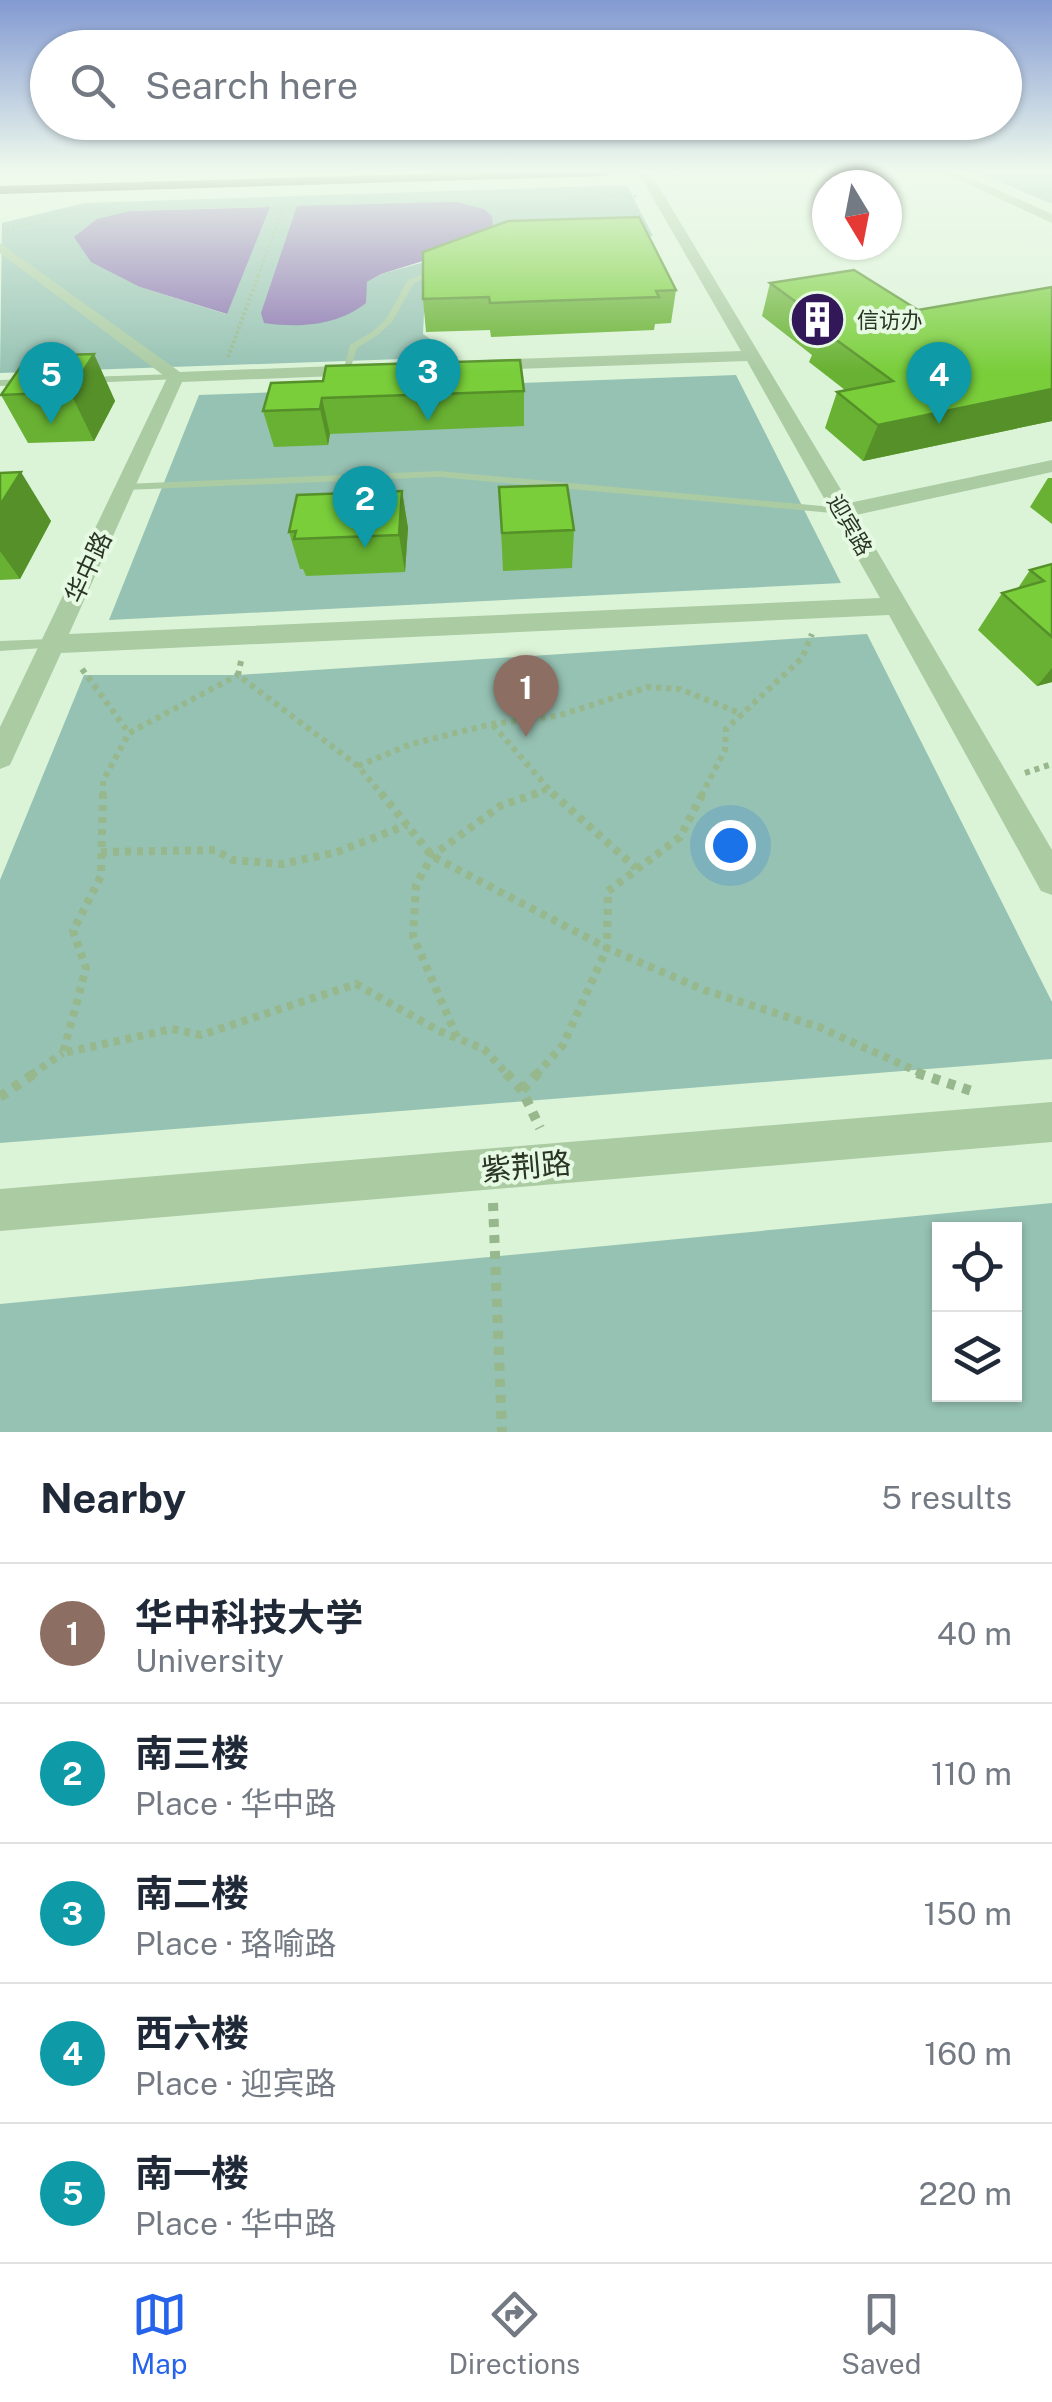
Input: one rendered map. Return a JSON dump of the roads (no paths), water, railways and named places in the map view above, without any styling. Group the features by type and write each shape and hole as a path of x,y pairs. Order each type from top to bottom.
{"street":[{"name":"迎宾路","path":"683,239 1052,880"},
{"path":"0,248 176,376 385,369"},
{"path":"462,366 751,356"},
{"name":"华中路","path":"0,757 58,643 176,376"},
{"path":"843,511 1052,466"},
{"path":"58,643 896,606"},
{"name":"紫荆路","path":"0,1210 1052,1122"}],"lane":[{"path":"346,370 353,347 384,328 397,314 411,282 447,266"},
{"path":"78,380 176,376"},
{"path":"0,382 39,381"},
{"path":"125,487 439,474 843,511"},
{"path":"0,646 58,643"}],"place":[{"name":"信访办","path":"818,320"},
{"name":"南二楼","path":"428,421"},
{"name":"南一楼","path":"51,424"},
{"name":"西六楼","path":"939,424"},
{"name":"南三楼","path":"365,548"},
{"name":"华中科技大学","path":"526,737"}]}
